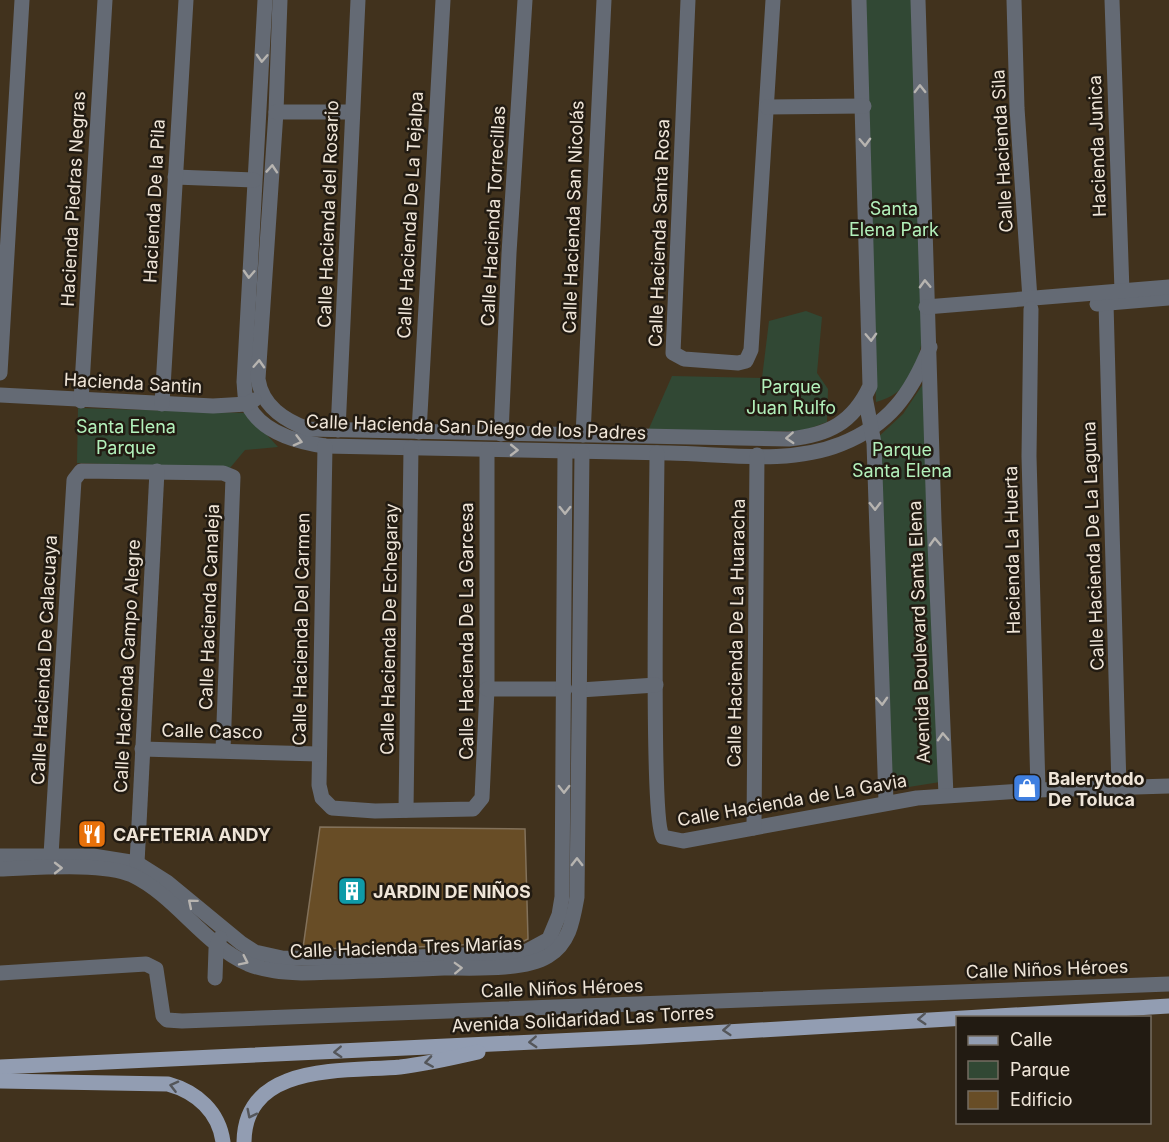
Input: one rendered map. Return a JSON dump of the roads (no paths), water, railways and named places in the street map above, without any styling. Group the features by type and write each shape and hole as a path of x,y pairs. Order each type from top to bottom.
{"main road":[{"name":"Avenida Solidaridad Las Torres","path":"995,1016 1169,1006"},
{"name":"Avenida Solidaridad Las Torres","path":"0,1067 506,1044 956,1018"},
{"path":"244,1142 247,1122 258,1101 286,1079 305,1074 403,1066 451,1058 506,1044"},
{"path":"0,1082 168,1084 183,1088 202,1101 216,1119 224,1142"}],"street":[{"path":"0,373 22,0"},
{"name":"Hacienda Piedras Negras","path":"81,401 105,0"},
{"name":"Hacienda De la Pila","path":"162,404 186,0"},
{"path":"262,396 258,379 276,112 272,17 265,0"},
{"path":"246,404 244,382 254,180 272,17 280,0"},
{"name":"Calle Hacienda del Rosario","path":"338,430 358,0"},
{"name":"Calle Hacienda De La Tejalpa","path":"419,432 442,0"},
{"name":"Calle Hacienda Torrecillas","path":"501,434 509,253 525,0"},
{"name":"Calle Hacienda San Nicolás","path":"583,435 604,0"},
{"name":"Calle Hacienda Santa Rosa","path":"688,0 673,349 674,356 678,358 738,363 749,357 760,237 772,0"},
{"path":"860,0 872,374 865,397 872,427 886,802"},
{"name":"Avenida Boulevard Santa Elena","path":"918,0 926,312 930,347 934,521 946,795"},
{"name":"Calle Hacienda Sila","path":"1014,0 1017,108 1030,304"},
{"name":"Hacienda Junica","path":"1112,0 1122,291"},
{"path":"766,107 864,106"},
{"path":"276,112 352,112"},
{"path":"175,177 254,180"},
{"path":"250,247 267,246"},
{"path":"926,312 1069,301 1122,291 1169,287"},
{"path":"1069,301 1106,303 1169,298"},
{"name":"Calle Hacienda De La Laguna","path":"1106,303 1119,788"},
{"name":"Hacienda La Huerta","path":"1030,304 1029,456 1038,790"},
{"name":"Calle Hacienda San Diego de los Padres","path":"262,396 274,410 293,423 308,429 419,432 487,450 757,455 807,453 850,441 889,416 910,392 930,347"},
{"name":"Hacienda Santin","path":"0,395 81,401 213,406 246,404 262,396"},
{"name":"Calle Hacienda San Diego de los Padres","path":"246,404 264,423 284,436 325,446 411,448 447,440 501,434 789,439 821,434 838,426 865,397"},
{"path":"697,437 698,453"},
{"name":"Calle Hacienda Del Carmen","path":"325,446 318,754 322,798 332,808 406,810"},
{"name":"Calle Hacienda De Echegaray","path":"406,810 411,448"},
{"name":"Calle Hacienda De La Garcesa","path":"406,810 473,808 482,798 487,688 487,450"},
{"name":"Calle Hacienda Tres Marías","path":"5,863 92,869 131,875 220,937 255,952 302,959 516,954 554,944 562,897 571,747 572,612 565,452"},
{"name":"Calle Hacienda Tres Marías","path":"572,612 582,452"},
{"name":"Calle Hacienda de La Gavia","path":"657,453 658,821 660,834 668,840 683,841 886,802 946,795 1169,786"},
{"name":"Calle Hacienda De La Huaracha","path":"754,828 757,455"},
{"name":"Calle Hacienda De Calacuaya","path":"51,855 74,480 81,471 157,471"},
{"name":"Calle Hacienda Canaleja","path":"157,471 223,473 232,475 234,480 223,750"},
{"name":"Calle Hacienda Campo Alegre","path":"137,863 157,471"},
{"path":"487,688 572,689 656,686"},
{"name":"Calle Casco","path":"142,749 318,754"},
{"name":"Calle Hacienda Tres Marías","path":"5,863 51,855 111,857 137,863 167,882 220,937"},
{"path":"215,978 220,937"},
{"name":"Calle Niños Héroes","path":"0,973 146,964 156,969 163,1016 167,1020 182,1022 1169,984"}],"place":[{"name":"Balerytodo De Toluca","path":"1027,788"},
{"name":"CAFETERIA ANDY","path":"92,834"},
{"name":"JARDIN DE NIÑOS","path":"352,891"}],"park label":[{"name":"Santa Elena Park","path":"894,218"},
{"name":"Parque Juan Rulfo","path":"791,396"},
{"name":"Santa Elena Parque","path":"126,436"},
{"name":"Parque Santa Elena","path":"902,459"}]}
